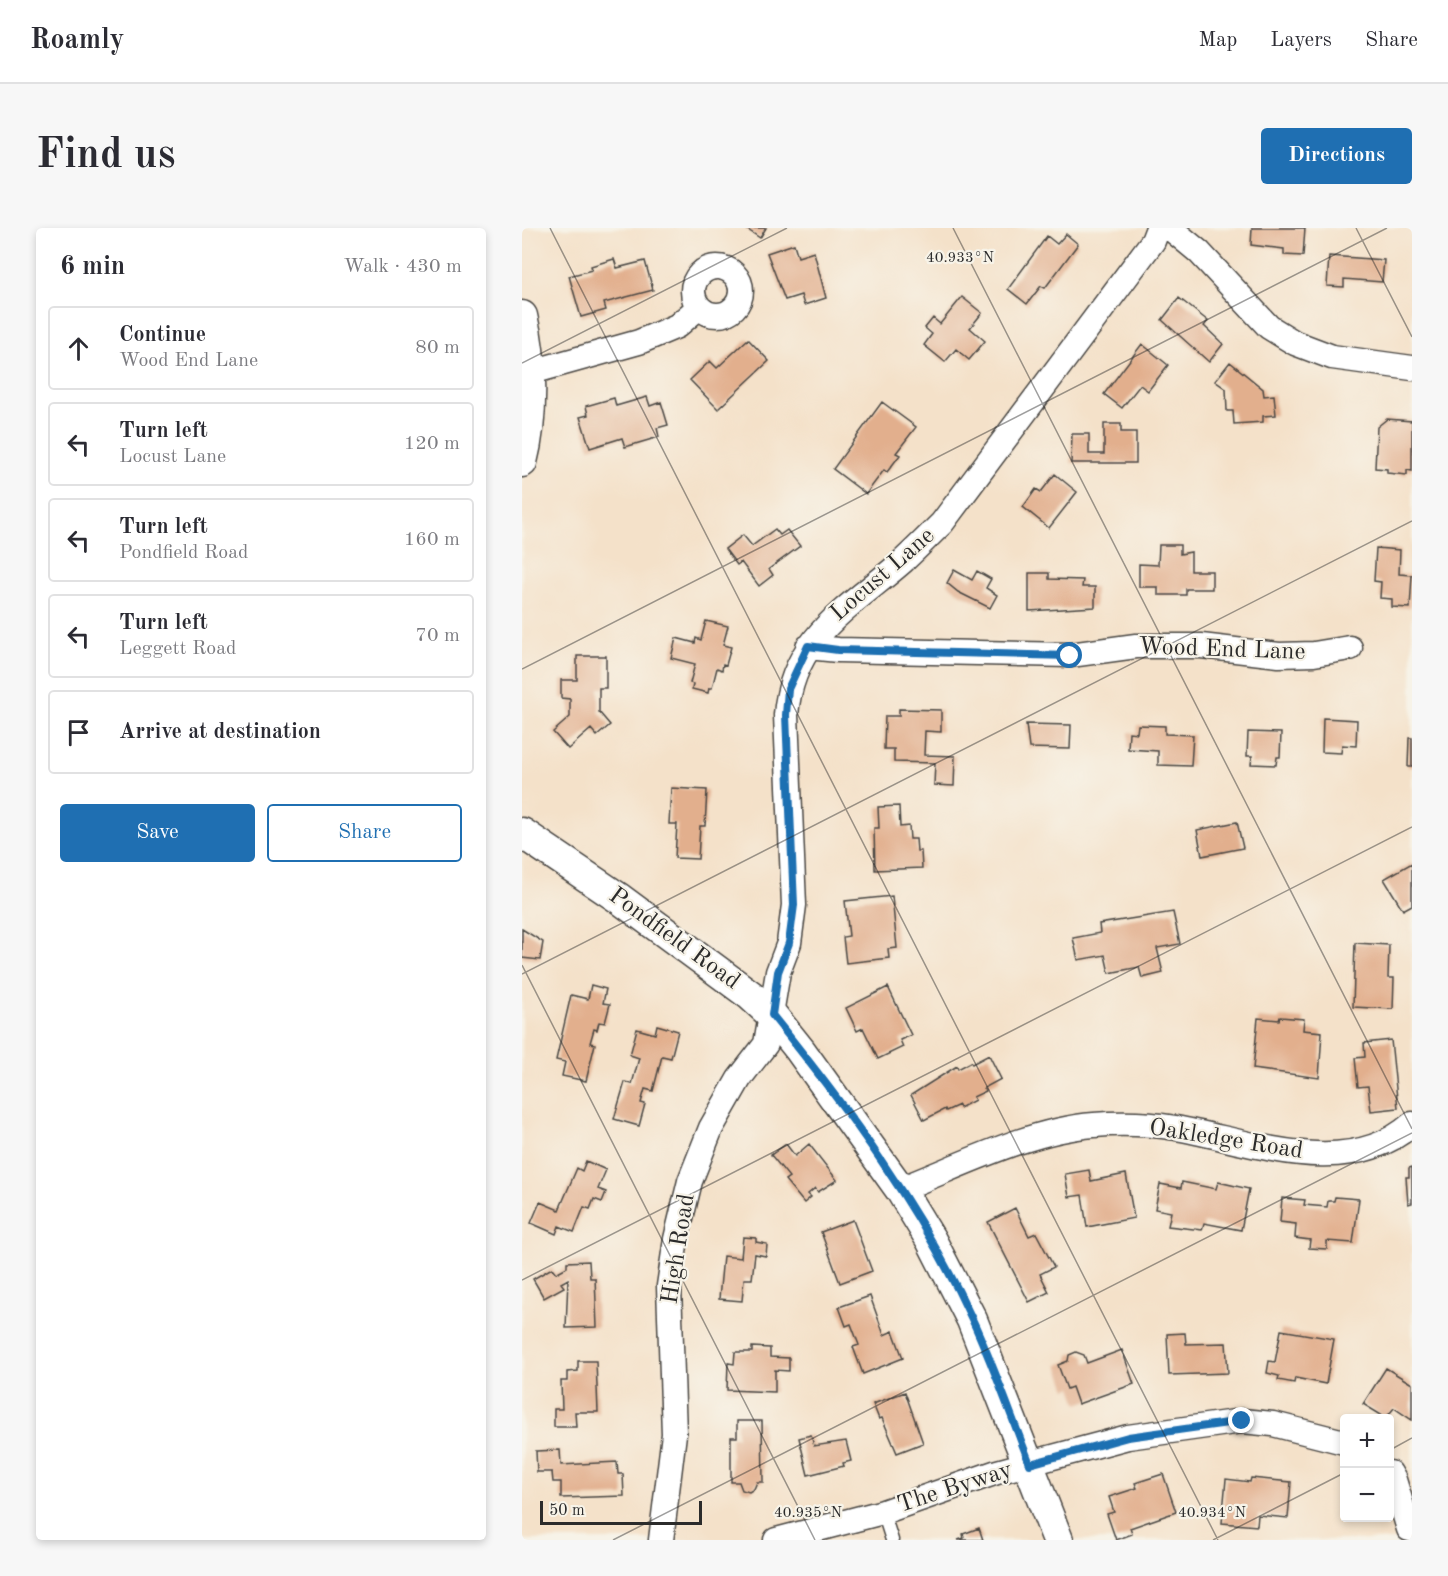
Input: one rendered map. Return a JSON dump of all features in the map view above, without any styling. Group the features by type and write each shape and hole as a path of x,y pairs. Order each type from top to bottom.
{"street":[{"name":"Locust Lane","path":"772,1015 778,972 789,943 794,905 786,715 788,689 808,646 833,618 903,561 942,523 1153,242 1158,228"},
{"path":"1170,228 1199,252 1269,327 1295,343 1332,357 1412,368"},
{"path":"528,373 639,342 677,326 699,307"},
{"path":"522,316 528,340 530,432 522,462"},
{"name":"Wood End Lane","path":"808,646 838,650 1070,656 1136,646 1201,646 1279,655 1314,654 1350,648"},
{"name":"Pondfield Road","path":"522,833 621,899 750,995 772,1015 900,1189 932,1240 972,1320 1059,1540"},
{"name":"High Road","path":"661,1540 674,1434 669,1286 676,1239 690,1181 711,1128 740,1079 766,1044 772,1015"},
{"name":"Oakledge Road","path":"900,1189 1046,1133 1094,1125 1172,1128 1313,1155 1350,1153 1383,1142 1412,1124"},
{"name":"The Byway","path":"776,1540 883,1512 997,1472 1128,1437 1242,1421 1273,1424 1340,1441"},
{"path":"1394,1480 1404,1532"}],"lane":[{"path":"883,1512 892,1540"}],"building":[{"path":"745,228 766,228 760,238"},
{"path":"1252,228 1305,228 1303,256 1284,255 1284,249 1251,245"},
{"path":"1066,234 1078,244 1045,288 1041,286 1027,304 1008,289 1047,236 1057,244"},
{"path":"794,244 798,257 814,252 826,298 804,305 801,295 785,300 767,253"},
{"path":"1329,256 1384,260 1382,282 1344,279 1344,287 1327,286"},
{"path":"614,259 617,268 645,261 653,290 604,303 606,310 581,317 569,276 592,270 591,266"},
{"path":"962,297 982,313 970,328 985,341 969,360 956,349 945,362 924,345 932,334 925,328 933,318 940,324"},
{"path":"1179,298 1208,321 1204,326 1223,344 1209,362 1162,320"},
{"path":"748,339 769,361 718,409 690,380 710,361 717,368"},
{"path":"1142,344 1168,365 1148,391 1140,385 1122,408 1104,394"},
{"path":"1230,362 1263,389 1264,396 1274,395 1276,415 1263,416 1263,422 1234,424 1233,411 1227,411 1226,389 1215,381"},
{"path":"647,397 650,406 661,402 668,425 657,428 659,437 625,447 622,438 590,448 580,417 588,415 586,406 614,398 616,406"},
{"path":"882,402 916,427 896,453 900,455 887,472 884,470 866,494 833,469"},
{"path":"1387,419 1412,421 1412,471 1407,470 1407,475 1387,473 1387,469 1375,468 1377,427"},
{"path":"1104,424 1121,424 1121,432 1136,432 1136,463 1071,463 1072,434 1089,434 1089,454 1104,454"},
{"path":"1055,474 1077,492 1049,528 1023,507 1036,489 1041,492"},
{"path":"775,529 780,535 787,530 800,546 769,569 773,575 759,586 741,562 737,565 725,549 743,535 752,546"},
{"path":"1159,545 1180,545 1180,554 1191,552 1191,571 1212,571 1212,589 1186,589 1186,595 1158,595 1158,587 1139,587 1139,564 1158,565"},
{"path":"1376,548 1400,550 1399,574 1412,575 1410,608 1392,607 1392,599 1380,598 1381,582 1374,581"},
{"path":"954,570 972,580 977,571 991,579 986,588 997,595 990,608 958,592 947,583"},
{"path":"1029,573 1049,573 1049,579 1083,580 1082,587 1095,587 1095,607 1029,611"},
{"path":"706,621 728,626 723,645 731,647 726,665 723,664 722,670 717,668 712,688 709,688 708,693 692,689 693,684 690,683 695,664 671,658 676,638 695,643 696,638 701,640"},
{"path":"577,656 606,656 606,688 599,688 599,712 610,725 597,736 591,729 568,749 553,732 570,717 570,699 561,698 561,680 577,680"},
{"path":"899,709 941,710 941,732 925,731 924,755 955,756 954,786 934,785 935,763 894,762 894,749 884,749 885,716 899,716"},
{"path":"1323,718 1357,720 1356,746 1342,745 1341,753 1322,752"},
{"path":"1026,724 1071,725 1070,749 1029,748"},
{"path":"1138,725 1165,726 1165,734 1193,735 1191,766 1158,765 1158,751 1128,749 1129,732 1137,733"},
{"path":"1248,732 1281,733 1280,757 1277,757 1276,765 1251,764 1252,756 1247,756"},
{"path":"1409,738 1412,738 1412,767 1408,767"},
{"path":"671,788 707,790 705,826 700,826 698,859 675,858 677,824 669,824"},
{"path":"899,806 900,827 909,826 910,839 916,839 917,851 921,851 922,868 875,870 874,828 879,828 878,807"},
{"path":"1237,822 1243,848 1202,856 1197,830"},
{"path":"1412,863 1412,905 1403,910 1384,879"},
{"path":"892,896 897,948 888,949 889,958 846,963 843,937 849,936 845,901"},
{"path":"1173,912 1180,944 1157,948 1163,973 1142,978 1139,967 1109,973 1105,955 1078,960 1073,938 1100,933 1099,924"},
{"path":"522,929 543,942 540,960 522,958"},
{"path":"1355,943 1389,945 1388,978 1394,978 1393,1009 1353,1007"},
{"path":"591,985 606,989 603,1003 610,1004 605,1023 599,1022 597,1030 594,1029 590,1043 595,1044 586,1081 562,1076 565,1062 556,1060 571,995 588,999"},
{"path":"888,987 911,1035 900,1040 903,1047 878,1059 863,1028 857,1031 846,1008"},
{"path":"1280,1017 1304,1019 1303,1030 1322,1032 1319,1078 1253,1069 1258,1018 1279,1020"},
{"path":"657,1025 678,1031 671,1058 662,1056 653,1091 645,1089 641,1103 645,1104 639,1126 614,1119 625,1082 632,1084 639,1058 630,1055 637,1029 655,1034"},
{"path":"1391,1040 1398,1108 1371,1111 1368,1086 1358,1087 1355,1058 1365,1057 1364,1043"},
{"path":"989,1055 1001,1079 984,1088 986,1091 973,1097 975,1100 960,1108 959,1105 946,1111 945,1109 924,1120 911,1095 957,1066 958,1069"},
{"path":"786,1144 795,1156 809,1144 837,1180 818,1192 815,1188 808,1194 811,1197 804,1203 785,1180 789,1177 771,1155"},
{"path":"586,1161 606,1170 598,1189 606,1192 602,1202 594,1199 590,1209 584,1207 574,1232 559,1226 556,1234 531,1223 540,1202 559,1210 577,1168 582,1171"},
{"path":"1412,1167 1412,1203 1408,1204 1406,1177 1409,1177 1409,1168"},
{"path":"1089,1170 1091,1181 1126,1174 1134,1218 1087,1227 1082,1195 1069,1197 1065,1174"},
{"path":"1182,1182 1216,1189 1218,1182 1249,1189 1241,1230 1204,1223 1202,1230 1168,1226 1171,1212 1155,1209 1160,1184 1181,1188"},
{"path":"1335,1197 1359,1199 1353,1243 1327,1241 1327,1249 1309,1248 1310,1240 1295,1238 1296,1224 1280,1222 1282,1198 1305,1200 1304,1205 1327,1207 1328,1201 1334,1201"},
{"path":"1015,1208 1029,1236 1036,1233 1054,1267 1040,1274 1049,1292 1029,1302 988,1222"},
{"path":"853,1220 872,1271 840,1283 821,1232"},
{"path":"743,1237 756,1238 756,1242 767,1244 766,1256 755,1254 752,1279 744,1279 742,1301 719,1299 723,1256 741,1258"},
{"path":"589,1261 590,1278 595,1278 597,1327 566,1328 568,1279 561,1283 564,1287 544,1298 533,1279 552,1268 556,1273 567,1267 567,1262"},
{"path":"870,1296 884,1335 893,1331 903,1358 863,1374 853,1347 859,1345 851,1324 846,1326 839,1307"},
{"path":"1281,1330 1334,1339 1326,1384 1295,1378 1294,1383 1278,1380 1279,1376 1267,1373 1269,1361 1275,1362"},
{"path":"1185,1333 1186,1344 1226,1343 1228,1373 1169,1375 1167,1334"},
{"path":"752,1347 770,1348 770,1357 789,1358 789,1371 775,1370 775,1392 727,1390 728,1363 734,1364 735,1352 752,1352"},
{"path":"1122,1350 1134,1384 1078,1404 1072,1387 1067,1389 1058,1365 1068,1361 1069,1355 1076,1352 1084,1355 1087,1363"},
{"path":"578,1361 596,1361 598,1412 575,1412 576,1427 554,1427 554,1409 562,1409 561,1381 567,1381 567,1372 578,1371"},
{"path":"1386,1368 1412,1384 1412,1420 1394,1408 1389,1414 1379,1414 1363,1404"},
{"path":"905,1392 923,1443 897,1453 882,1418 879,1419 873,1404"},
{"path":"737,1421 762,1421 763,1482 757,1482 754,1489 749,1492 742,1490 739,1482 731,1482 731,1437 737,1437"},
{"path":"811,1435 814,1446 846,1441 851,1461 843,1463 844,1466 808,1475 799,1438"},
{"path":"560,1450 561,1465 617,1462 618,1474 623,1474 624,1496 561,1498 561,1482 553,1482 552,1472 537,1472 536,1451"},
{"path":"1163,1474 1176,1512 1130,1528 1132,1534 1116,1540 1107,1514 1114,1512 1109,1497 1137,1488 1135,1483"},
{"path":"1251,1478 1291,1482 1288,1518 1258,1515 1257,1526 1222,1523 1226,1479 1250,1482"},
{"path":"979,1528 983,1540 958,1540 964,1538 963,1534"}],"route":[{"path":"1070,656 838,650 808,646 788,689 786,715 794,905 789,943 778,972 772,1015 800,1050 900,1189 932,1240 972,1320 1030,1464 1128,1437 1242,1421"}]}
